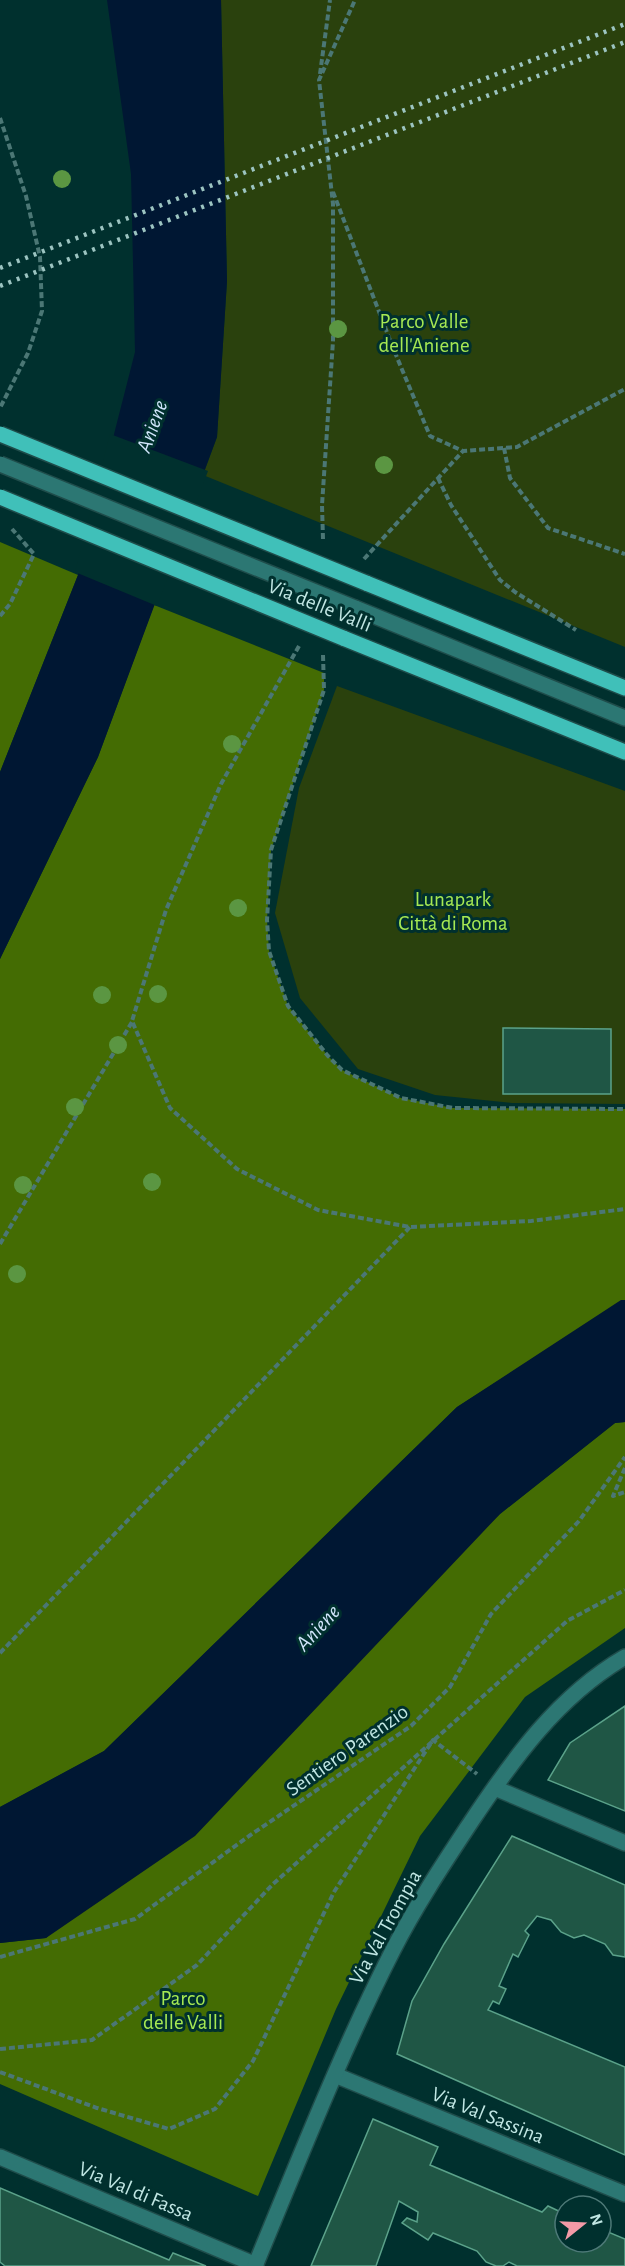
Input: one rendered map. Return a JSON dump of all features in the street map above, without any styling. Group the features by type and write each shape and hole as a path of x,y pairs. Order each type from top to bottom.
{"main road":[{"name":"Via delle Valli","path":"0,434 625,688"},
{"name":"Via delle Valli","path":"0,497 625,752"}],"street":[{"name":"Via delle Valli","path":"0,464 625,718"},
{"name":"Via Val Trompia","path":"256,2265 335,2075 379,1978 403,1932 446,1860 530,1740 583,1686 625,1657"},
{"path":"495,1788 625,1843"},
{"name":"Via Val Sassina","path":"335,2075 625,2194"},
{"name":"Via Val di Fassa","path":"0,2157 256,2265"}],"path":[{"path":"319,80 330,0"},
{"path":"0,118 26,196 40,257 42,311 28,353 0,408"},
{"path":"331,185 393,348 430,436 463,451 517,447 625,388"},
{"path":"504,448 510,478 548,528 625,554"},
{"path":"361,562 463,451"},
{"path":"438,478 451,505 500,580 576,630"},
{"path":"0,616 10,604 34,554 7,522"},
{"path":"0,1244 132,1021 166,910 221,784 300,644"},
{"path":"132,1021 170,1108 237,1169 318,1210 410,1227 531,1221 625,1209"},
{"path":"0,1653 410,1227"},
{"name":"Sentiero Parenzio","path":"0,1957 135,1919 249,1836 411,1726 450,1687 492,1614 579,1521 625,1457"},
{"path":"625,1468 613,1496 625,1492"},
{"path":"0,2049 92,2040 196,1965 273,1884 567,1621 625,1590"},
{"path":"433,1740 495,1788"},
{"path":"0,2072 97,2108 169,2129 215,2109 253,2061 334,1892 433,1740"}],"green space":[{"name":"Parco Valle dell'Aniene","path":"221,0 625,0 625,647 203,475 217,437 227,281"},
{"path":"0,542 78,575 0,772"},
{"path":"154,605 324,673 324,690 271,850 267,920 269,951 288,1006 342,1070 401,1098 453,1108 625,1109 625,1300 457,1407 104,1751 0,1807 0,959 98,757"},
{"name":"Lunapark Città di Roma","path":"337,686 625,791 625,1104 512,1103 435,1095 358,1069 300,998 275,913 299,788"},
{"name":"Parco delle Valli","path":"625,1422 625,1628 525,1697 420,1836 336,2009 258,2196 0,2084 0,1943 46,1938 500,1514 615,1423"}],"water":[{"name":"Aniene","path":"107,0 221,0 227,281 217,437 98,757 0,959 0,772 78,575 135,352 131,174"},
{"name":"Aniene","path":"621,1300 625,1300 625,1422 615,1423 500,1514 195,1836 46,1938 0,1943 0,1807 104,1751 457,1407"}],"pier":[{"path":"110,434 208,471 157,606 75,572"}],"building":[{"path":"503,1028 611,1029 611,1094 503,1094"},
{"path":"625,1706 625,1811 548,1780 570,1743"},
{"path":"512,1836 625,1885 625,1957 613,1955 605,1944 584,1935 574,1938 561,1932 551,1920 537,1916 525,1931 529,1935 518,1957 513,1954 499,1986 506,1989 499,2004 493,2001 488,2010 625,2067 625,2155 397,2054 412,2001 444,1944"},
{"path":"373,2119 438,2147 430,2165 542,2212 548,2206 553,2208 553,2254 613,2254 613,2234 625,2239 625,2266 517,2266 509,2262 503,2266 496,2266 486,2262 477,2251 433,2233 428,2240 402,2223 407,2218 417,2222 418,2212 399,2201 376,2266 311,2266"},
{"path":"0,2188 169,2260 173,2253 206,2266 5,2266 0,2262"}],"railway":[{"path":"0,268 625,24"},
{"path":"0,286 625,42"}]}
